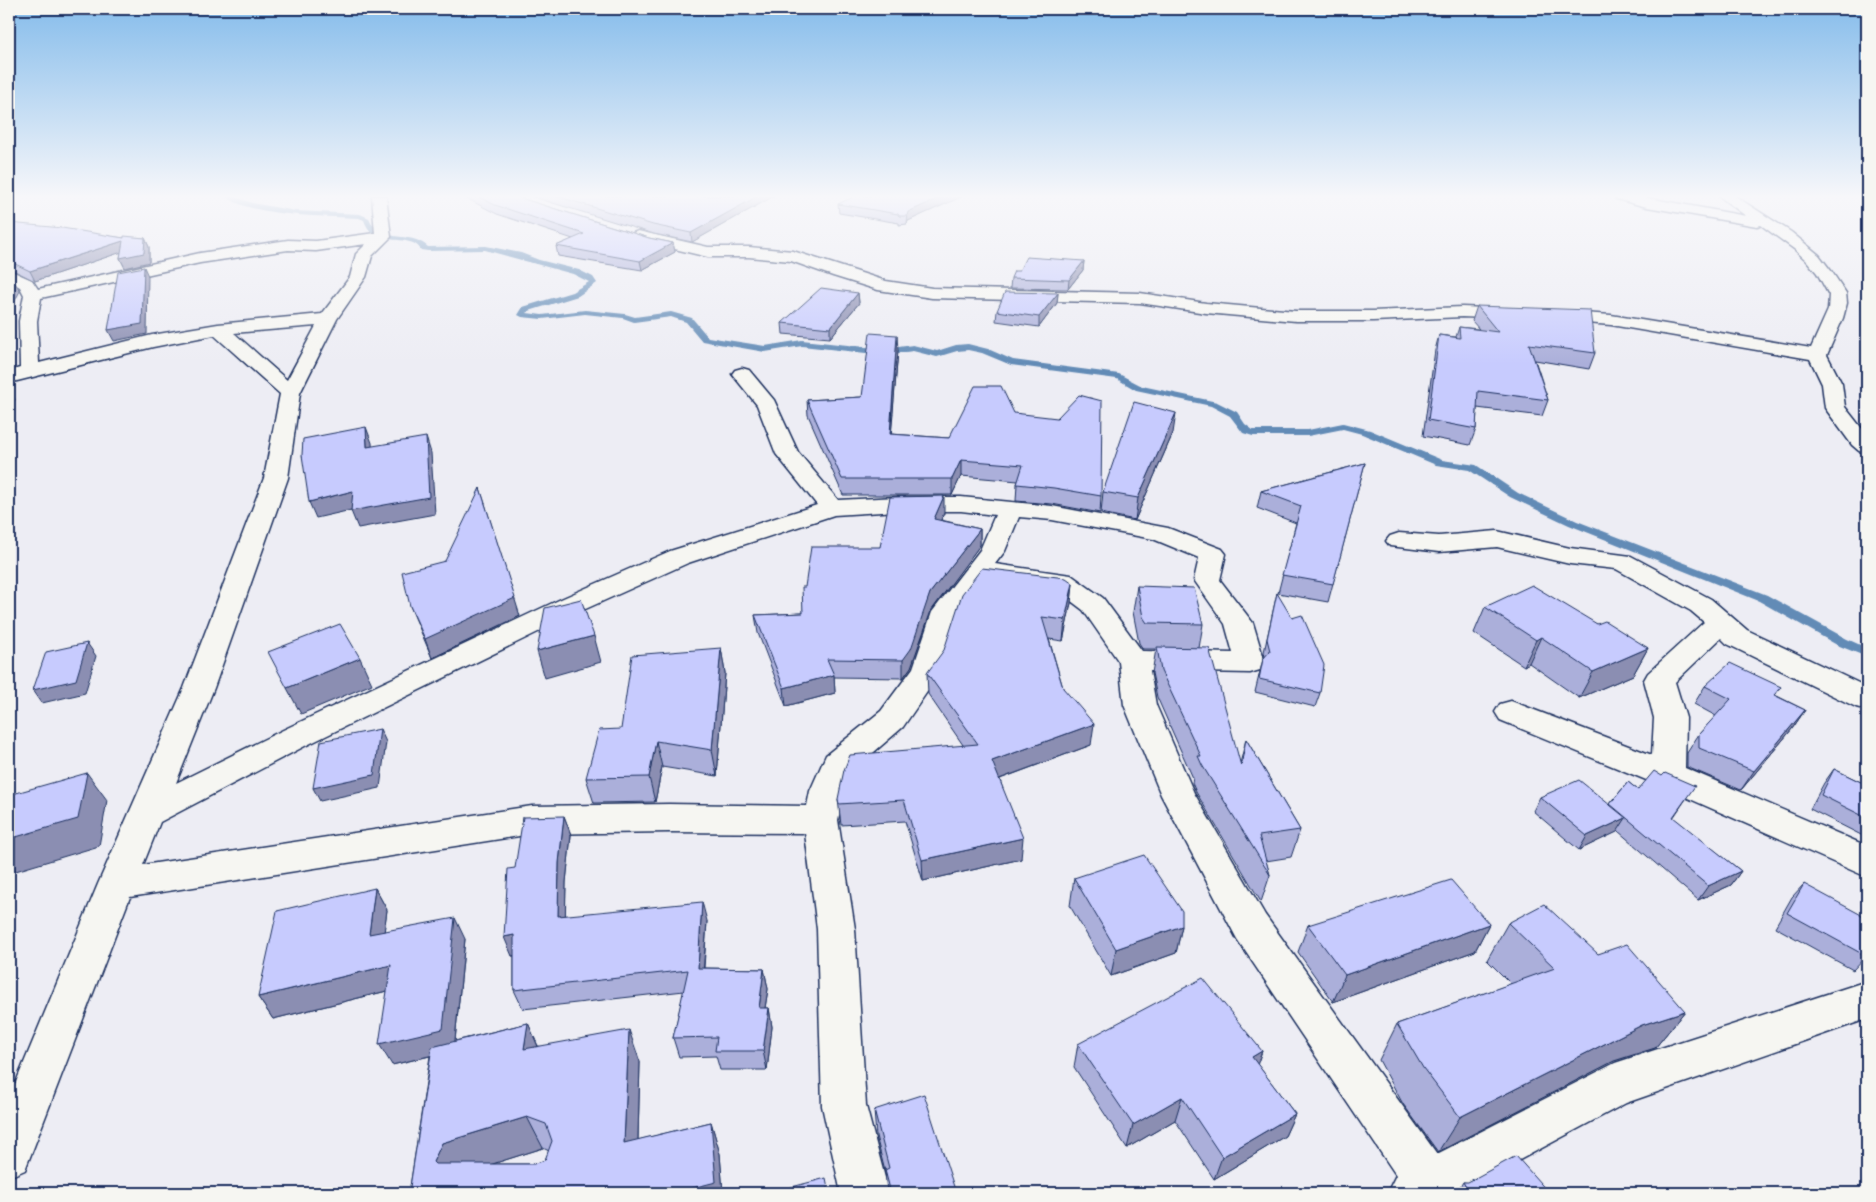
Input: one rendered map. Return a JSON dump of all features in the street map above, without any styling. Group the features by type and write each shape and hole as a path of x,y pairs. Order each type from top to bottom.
{"street":[{"path":"33,295 200,258 240,252"},
{"path":"9,1154 117,884 199,688 276,478 290,393 328,319 358,277 366,252"},
{"path":"750,252 793,256 839,273 884,286 932,293 1140,298 1206,308 1296,316 1373,316 1462,312 1531,314 1610,320 1817,355"},
{"path":"1806,252 1829,278 1838,298 1833,322 1817,355"},
{"path":"9,275 26,284 33,295 28,322 30,371"},
{"path":"9,377 152,342 218,329 328,319"},
{"path":"218,329 290,393"},
{"path":"1817,355 1832,384 1835,408 1867,446"},
{"path":"742,374 767,404 787,454 832,508"},
{"path":"147,814 294,738 580,601 679,557 832,508 898,504 952,504 1052,513 1159,532 1213,554 1207,580 1239,623 1250,663 1134,661"},
{"path":"865,1193 844,1106 836,929 821,820 826,791 838,764 892,718 927,670 946,612 992,551 1010,509"},
{"path":"1399,541 1440,544 1497,539 1570,556 1622,562 1701,605 1738,637 1867,699"},
{"path":"978,570 1062,581 1093,604 1134,661 1140,705 1178,795 1251,927 1421,1189 1615,1085 1867,1000"},
{"path":"1668,775 1670,718 1659,680 1721,622"},
{"path":"1511,712 1668,775 1867,862"},
{"path":"117,884 532,820 669,818 821,820"}],"building":[{"path":"9,252 89,252 30,271 9,261"},
{"path":"121,252 144,252 144,253 120,258"},
{"path":"590,252 656,252 640,261"},
{"path":"1026,257 1084,261 1069,280 1011,278 1014,271 1019,271"},
{"path":"144,267 142,324 108,330 118,272"},
{"path":"9,277 14,281 9,292"},
{"path":"821,288 858,293 830,328 782,323"},
{"path":"1005,292 1058,293 1039,317 997,311"},
{"path":"1477,306 1590,310 1595,353 1529,344 1548,400 1478,391 1476,429 1428,420 1439,335 1460,338 1459,327 1498,332"},
{"path":"870,333 897,335 890,434 949,438 975,386 1001,386 1014,413 1057,418 1079,395 1102,401 1101,496 1017,484 1023,465 961,460 952,479 842,479 807,400 862,397"},
{"path":"1134,402 1176,413 1138,498 1103,492"},
{"path":"366,427 367,447 426,437 429,497 351,511 353,491 309,502 302,455 303,439"},
{"path":"1365,463 1333,584 1282,575 1301,506 1261,491"},
{"path":"480,488 515,598 425,639 410,606 402,572 445,561"},
{"path":"944,496 934,519 980,529 930,593 911,649 903,660 827,659 834,675 784,688 755,615 803,613 802,587 805,587 811,547 880,547 890,497"},
{"path":"982,568 1066,578 1073,583 1065,620 1042,617 1063,688 1094,724 992,761 1023,838 922,860 904,800 839,804 838,799 844,770 850,755 978,744 927,673 944,650 962,594"},
{"path":"1532,585 1597,624 1605,621 1648,648 1593,672 1541,637 1536,640 1485,607"},
{"path":"1137,586 1194,588 1203,624 1147,623 1143,617"},
{"path":"1277,593 1292,618 1302,615 1324,665 1320,693 1259,679 1263,659 1270,651 1267,639"},
{"path":"581,599 594,636 537,651 545,608"},
{"path":"340,624 360,658 287,688 268,652"},
{"path":"87,643 76,680 33,690 46,652"},
{"path":"1157,647 1209,648 1241,766 1246,739 1300,830 1259,836 1270,875 1202,765 1198,756 1201,756 1161,671"},
{"path":"721,648 712,750 656,741 649,777 586,778 599,730 621,729 632,655"},
{"path":"1730,663 1781,687 1774,695 1805,710 1754,771 1699,748 1699,734 1731,699 1705,686"},
{"path":"380,729 374,775 313,788 321,741"},
{"path":"1834,769 1867,785 1867,818 1821,795"},
{"path":"1654,771 1662,776 1665,773 1695,786 1673,817 1741,871 1708,886 1610,804 1628,782 1638,790"},
{"path":"87,773 78,819 9,839 9,795"},
{"path":"1579,780 1626,818 1587,836 1540,797"},
{"path":"564,816 559,863 558,916 702,902 698,968 764,969 759,1008 769,1008 763,1051 715,1051 717,1037 673,1038 688,970 514,990 514,935 504,937 508,869 515,868 523,817"},
{"path":"1144,855 1182,911 1182,926 1116,949 1074,878"},
{"path":"1451,880 1489,924 1345,975 1308,925"},
{"path":"1804,884 1867,918 1866,956 1787,913"},
{"path":"375,888 369,934 455,918 443,1029 379,1044 391,965 258,997 277,911"},
{"path":"1544,904 1598,954 1627,944 1685,1011 1642,1025 1460,1117 1423,1068 1397,1024 1555,968 1508,923"},
{"path":"1203,978 1262,1051 1252,1057 1295,1114 1222,1157 1182,1097 1133,1125 1078,1044"},
{"path":"528,1023 524,1049 629,1030 624,1143 711,1122 716,1182 673,1193 409,1193 432,1047","holes":["527,1117 546,1124 552,1141 545,1160 534,1164 435,1164 433,1162 442,1143"]},
{"path":"924,1094 956,1193 891,1193 885,1170 889,1168 874,1110"},
{"path":"1516,1156 1549,1193 1461,1193 1459,1191 1466,1187 1463,1182 1468,1182"},
{"path":"826,1178 829,1193 769,1193"}],"waterway":[{"path":"498,252 518,255 536,262 576,272 590,279 593,283 575,294 526,309 522,315 542,317 585,312 625,316 634,320 671,314 689,320 705,339 765,349 802,343 884,352 913,348 937,354 956,348 968,347 985,351 1011,362 1119,377 1139,388 1214,404 1234,414 1241,426 1246,431 1253,433 1308,433 1343,426 1366,432 1440,463 1472,467 1514,495 1573,523 1763,598 1842,642 1867,653"}]}
